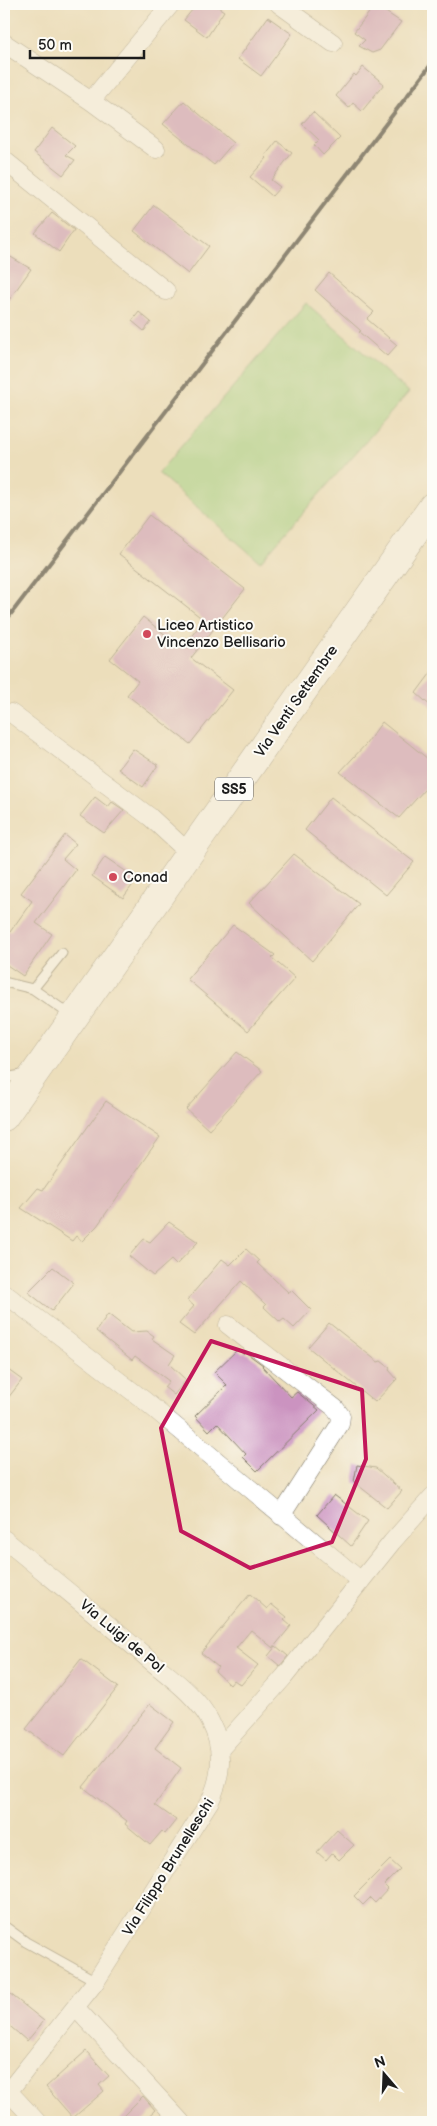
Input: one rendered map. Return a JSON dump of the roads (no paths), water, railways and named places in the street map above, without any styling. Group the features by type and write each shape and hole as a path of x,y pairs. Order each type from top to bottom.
{"main road":[{"name":"Via Venti Settembre","path":"4,1117 433,506"}],"street":[{"path":"91,101 171,4"},
{"path":"279,4 332,43"},
{"path":"4,43 91,101 156,149"},
{"path":"4,160 166,291"},
{"path":"11,713 150,817 189,853"},
{"path":"4,1293 146,1401 281,1516 361,1581"},
{"path":"228,1325 336,1408 341,1416 340,1424 281,1516"},
{"path":"221,1748 284,1677 392,1542 433,1496"},
{"name":"Via Luigi de Pol","path":"4,1539 98,1616 194,1699 209,1718 221,1748"},
{"name":"Via Filippo Brunelleschi","path":"6,2094 96,1982 210,1801 219,1778 221,1748"},
{"path":"76,2008 181,2122"},
{"path":"6,2094 37,2122"}],"lane":[{"path":"33,989 62,953"},
{"path":"4,982 33,989 74,1018"},
{"path":"4,1073 10,1076 36,1072"},
{"path":"4,1926 26,1942 96,1982"}],"railway":[{"path":"4,623 433,62"}],"place":[{"name":"Liceo Artistico Vincenzo Bellisario","path":"147,634"},
{"name":"Conad","path":"113,877"}]}
